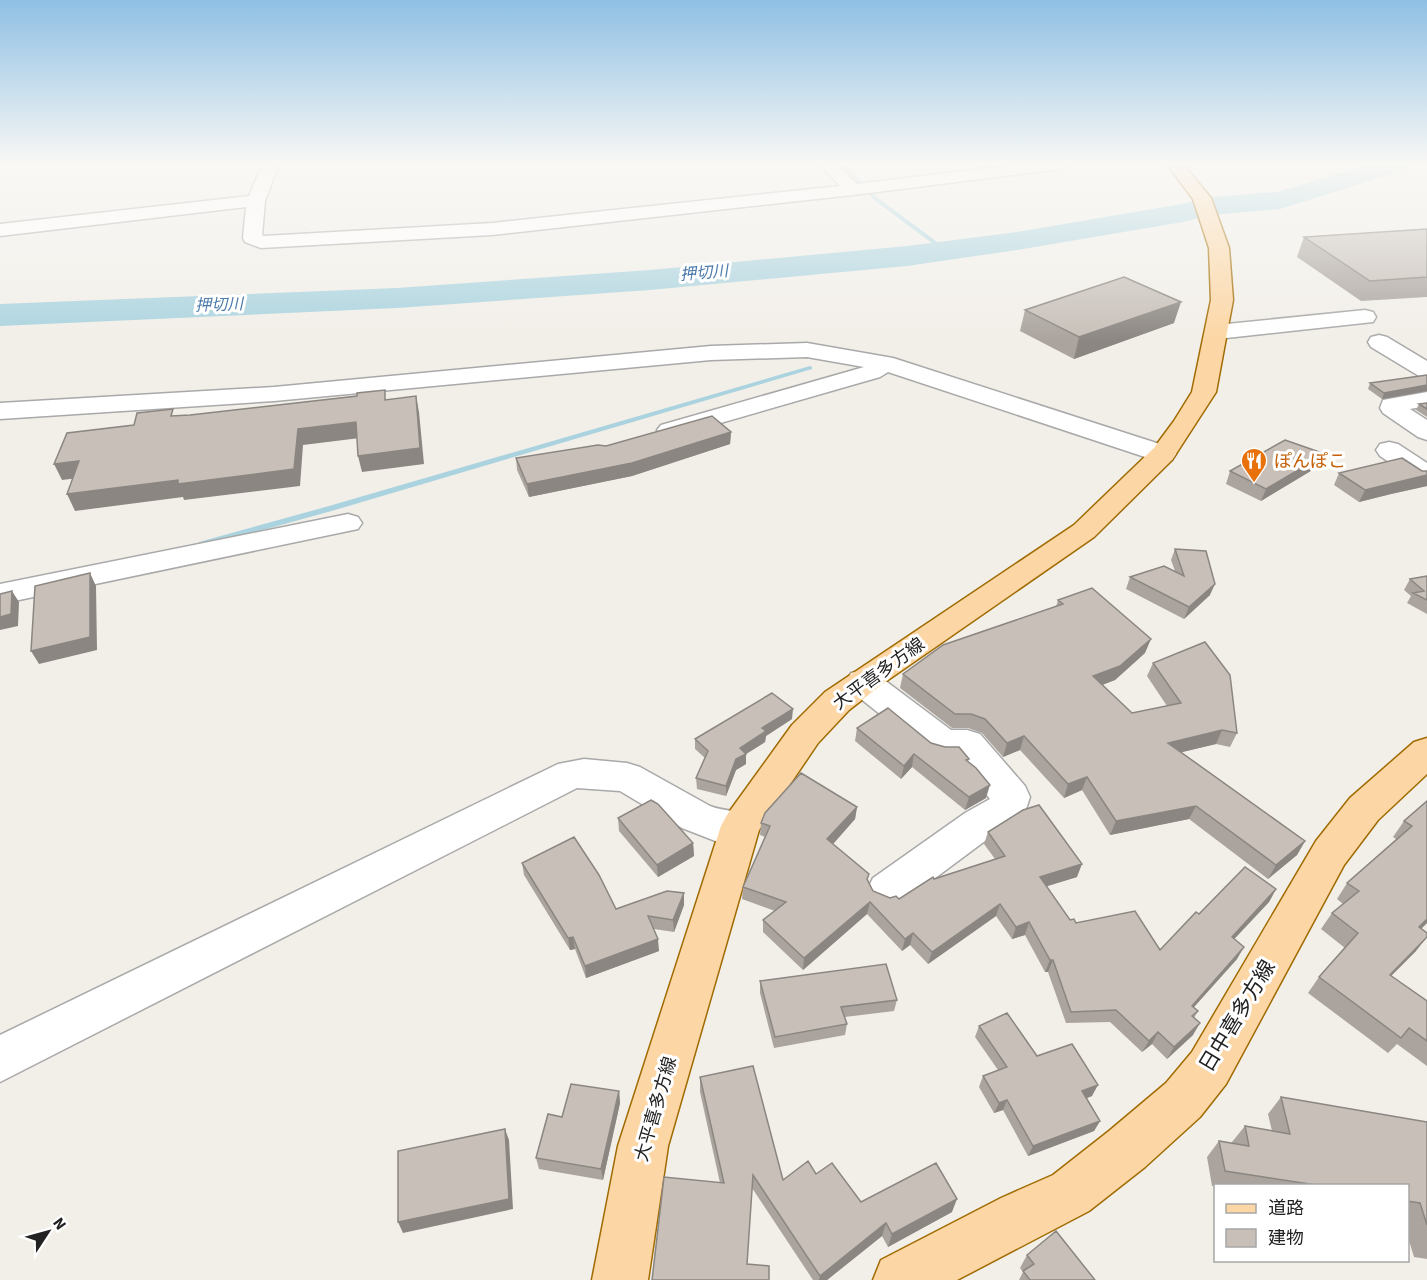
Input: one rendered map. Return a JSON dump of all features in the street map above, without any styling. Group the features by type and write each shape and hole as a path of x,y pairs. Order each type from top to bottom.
{"main road":[{"name":"大平喜多方線","path":"620,1280 643,1146 741,826 805,734 837,701 1084,531 1163,454 1204,392 1217,332 1222,300 1219,248 1210,223"},
{"name":"日中喜多方線","path":"901,1280 1020,1217 1071,1193 1127,1149 1183,1100 1209,1068 1330,853 1364,809 1424,759"}],"street":[{"path":"0,230 64,223"},
{"path":"254,223 252,238 261,242 492,229 550,223"},
{"path":"1217,332 1365,317"},
{"path":"1379,342 1427,370"},
{"path":"0,411 274,394 760,350 807,350 885,363 1163,454"},
{"path":"1401,354 1427,351"},
{"path":"652,435 872,372 885,363"},
{"path":"1427,399 1392,405 1392,408 1427,432"},
{"path":"1389,450 1427,475"},
{"path":"0,594 348,523"},
{"path":"863,682 943,744 967,744 1011,797 1009,807 979,824 888,890"},
{"path":"0,1059 571,774 627,777 696,817 717,826 741,826"}],"building":[{"path":"1427,229 1427,277 1370,281 1304,237"},
{"path":"1124,277 1181,302 1079,337 1025,310"},
{"path":"1427,375 1427,385 1384,393 1370,383"},
{"path":"385,390 385,400 416,396 420,448 358,456 356,422 298,429 294,469 178,484 178,480 67,494 79,461 54,464 67,433 134,425 137,413 173,409 171,416 190,415 357,396 357,393"},
{"path":"1427,403 1427,409 1419,404"},
{"path":"712,416 731,432 632,463 527,484 516,458 598,445 606,446"},
{"path":"1285,440 1325,454 1266,489 1230,471"},
{"path":"1402,458 1422,471 1427,471 1427,475 1365,490 1339,473"},
{"path":"1175,549 1206,551 1215,584 1189,607 1130,577 1164,566 1184,576"},
{"path":"90,573 90,637 31,651 35,586"},
{"path":"1427,576 1427,600 1413,593 1424,591 1410,579"},
{"path":"1092,588 1151,639 1120,666 1093,676 1132,713 1181,703 1153,663 1205,642 1230,675 1237,733 1222,730 1168,743 1305,841 1276,865 1196,806 1116,821 1087,777 1068,784 1024,736 1007,743 985,719 971,714 955,714 903,674 943,645 1063,604 1058,600"},
{"path":"12,591 11,614 0,617 0,594"},
{"path":"772,693 793,709 762,728 766,731 740,748 746,754 736,759 726,786 696,778 708,751 695,739"},
{"path":"888,708 931,743 945,747 959,747 969,759 966,760 990,785 969,797 914,754 904,766 857,728"},
{"path":"801,773 857,807 827,839 869,874 867,879 873,891 890,898 896,896 899,899 933,877 934,879 1005,856 988,832 1023,810 1039,805 1082,864 1040,877 1070,920 1074,919 1076,923 1135,911 1160,950 1196,912 1199,914 1245,867 1276,889 1232,937 1244,947 1192,1006 1198,1011 1192,1016 1200,1023 1174,1047 1158,1032 1149,1041 1116,1010 1071,1012 1053,960 1050,960 1029,922 1016,927 1000,904 932,952 913,933 905,939 870,902 804,958 763,920 786,902 743,887 770,826 761,823 765,813"},
{"path":"651,800 658,804 693,843 657,865 618,818"},
{"path":"1427,801 1427,919 1419,927 1427,933 1427,937 1390,975 1427,1001 1427,1041 1409,1028 1401,1038 1319,977 1358,933 1332,913 1359,891 1347,883 1412,826 1404,821"},
{"path":"574,837 599,875 616,909 667,891 684,893 673,920 648,916 658,939 585,966 573,937 568,938 522,863"},
{"path":"886,964 897,1000 841,1007 847,1024 775,1037 760,981"},
{"path":"1007,1013 1037,1056 1072,1044 1098,1085 1082,1091 1100,1121 1033,1146 1007,1100 999,1103 983,1076 1007,1067 979,1026"},
{"path":"753,1066 783,1180 808,1161 816,1174 832,1163 861,1202 936,1163 957,1199 892,1234 886,1223 820,1276 753,1175 747,1264 769,1266 769,1280 652,1280 664,1177 724,1183 700,1077"},
{"path":"571,1084 619,1091 601,1169 536,1158 548,1114 562,1117"},
{"path":"1281,1097 1427,1122 1427,1225 1420,1203 1409,1201 1409,1184 1310,1184 1225,1171 1219,1141 1249,1146 1245,1126 1290,1134"},
{"path":"505,1129 509,1199 398,1222 398,1151"},
{"path":"1056,1231 1095,1280 1030,1280 1023,1271 1034,1264 1027,1255"}],"waterway":[{"path":"908,223 946,251"},
{"name":"押切川","path":"0,315 397,298 650,280 907,256 1125,223"},
{"path":"202,544 810,368"}],"place":[{"name":"ぽんぽこ","path":"1254,484"}]}
